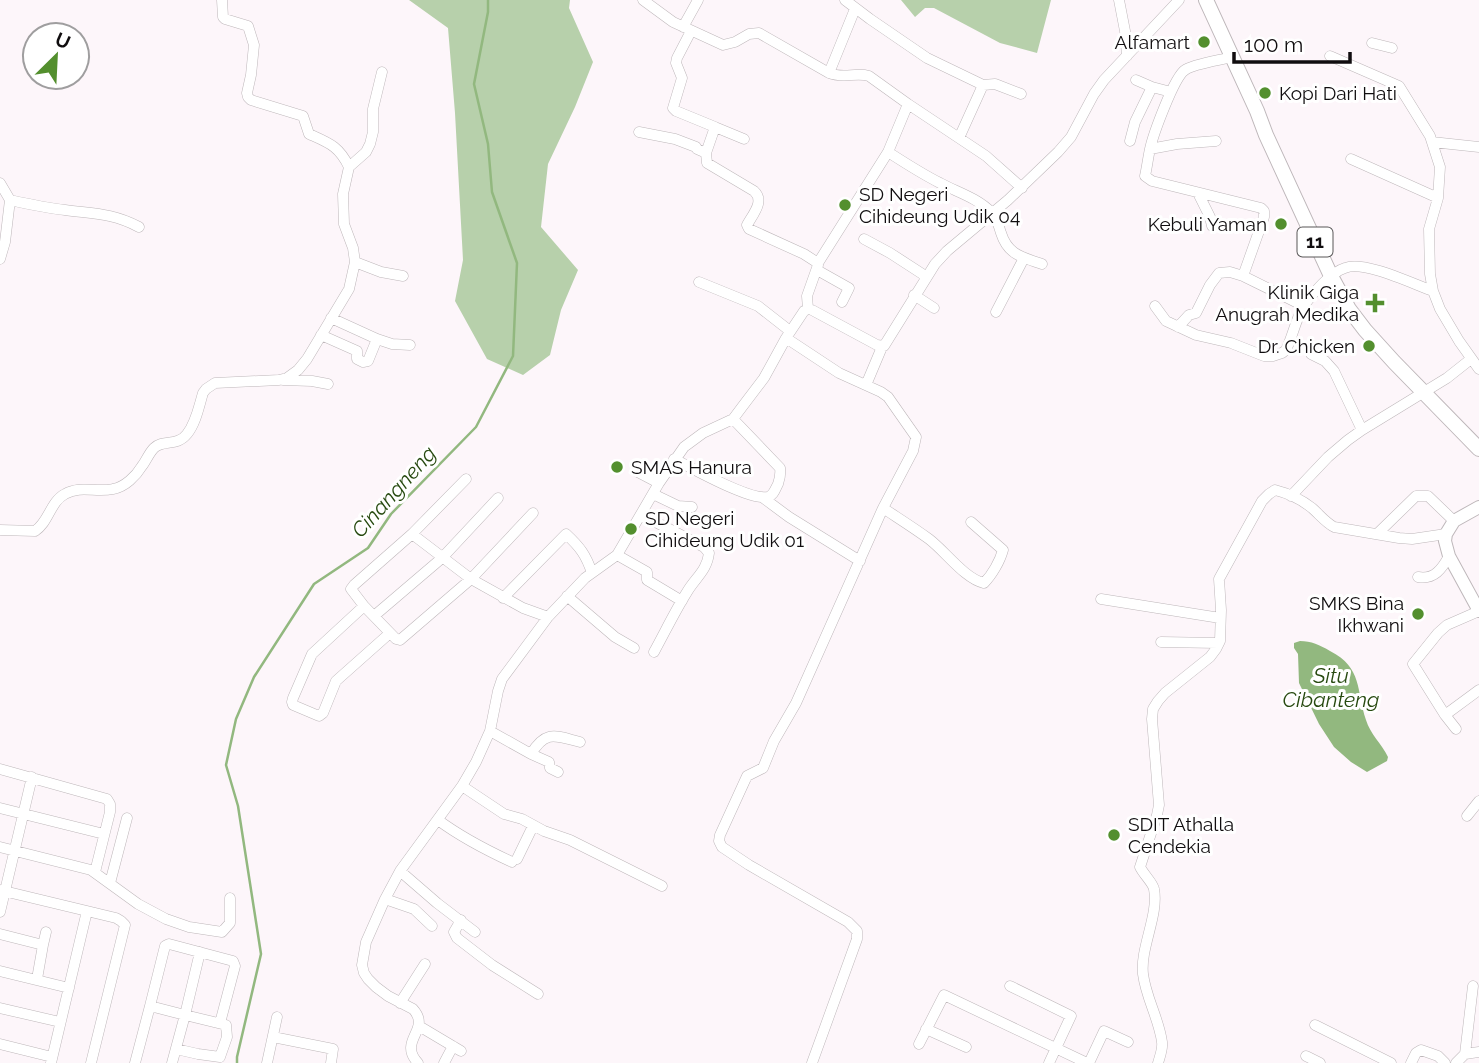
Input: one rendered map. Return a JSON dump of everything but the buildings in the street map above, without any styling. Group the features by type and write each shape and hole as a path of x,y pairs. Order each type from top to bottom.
{"highway":[{"name":"11","path":"1206,0 1331,276 1349,309 1365,330 1479,449"}],"main road":[{"path":"1479,507 1454,521 1446,534 1449,556 1479,611"}],"street":[{"path":"222,0 225,19 245,24 250,29 254,45 248,97 303,116 309,134 337,148 349,167"},
{"path":"643,0 662,15 723,45 749,34 759,33 829,73 869,76 986,156 1022,188"},
{"path":"698,0 677,58 676,64 682,78 673,108 744,139"},
{"path":"845,0 927,58 983,85 995,84 1021,94"},
{"path":"1119,0 1127,56"},
{"path":"866,385 883,347 914,295 947,251 1022,188 1071,137 1104,80 1168,5 1180,0"},
{"path":"829,73 855,9"},
{"path":"1373,43 1392,48"},
{"path":"1330,56 1399,86 1432,142 1440,167 1438,198 1429,229 1433,291 1440,309 1479,369"},
{"path":"1232,57 1184,70 1171,92 1150,149 1145,176 1147,179 1198,193 1257,206 1264,211 1243,276"},
{"path":"279,380 298,370 307,359 349,289 355,262 354,248 344,224 343,194 349,167 366,152 370,144 373,109 382,72"},
{"path":"1136,80 1171,92"},
{"path":"959,138 983,85"},
{"path":"1130,141 1135,122 1152,86"},
{"path":"808,309 807,296 817,267 888,152 908,104"},
{"path":"715,127 706,153 709,165 759,196 759,202 747,225 749,229 804,254 817,267 849,288 842,302"},
{"path":"639,132 675,139 706,153"},
{"path":"1150,149 1216,141"},
{"path":"1432,142 1479,147"},
{"path":"888,152 933,180 971,198 992,213 1004,243 1010,250 1042,264"},
{"path":"1350,159 1438,198"},
{"path":"0,183 10,200 0,259"},
{"path":"1198,193 1212,226"},
{"path":"10,200 108,215 139,227"},
{"path":"864,239 927,277"},
{"path":"996,312 1024,258"},
{"path":"355,262 381,272 403,276"},
{"path":"1155,306 1166,321 1196,335 1231,343 1264,356 1273,356 1286,350 1304,306 1331,276 1343,268 1368,267 1433,291"},
{"path":"1178,327 1187,317 1196,313 1219,273 1230,272 1243,276 1304,306"},
{"path":"699,282 758,306 788,334 839,373 888,397 916,437 913,451 883,508 796,703 774,741 765,765 747,776 741,785 719,841 722,847 749,865 848,922 858,932 812,1063"},
{"path":"914,295 934,308"},
{"path":"418,1063 410,1048 419,1026 418,1016 415,1011 376,988 364,973 362,965 366,942 385,899 400,871 463,786 476,762 490,731 502,679 567,596 617,555 674,459 690,440 733,419 764,378 800,316 808,309"},
{"path":"808,309 883,347"},
{"path":"331,317 377,339 392,344 410,345"},
{"path":"321,335 357,351 357,359 363,362 368,361 377,339"},
{"path":"1311,354 1325,361 1334,371 1362,430"},
{"path":"1291,496 1336,450 1362,430 1447,379 1471,359"},
{"path":"0,530 36,531 43,525 62,495 82,488 111,490 126,484 141,469 154,448 182,440 194,421 203,393 210,385 279,380 328,384"},
{"path":"674,459 735,489 761,497 773,494 781,476 780,468 733,419"},
{"path":"636,471 659,483"},
{"path":"466,480 351,589 396,639 404,638 471,579 533,513"},
{"path":"1158,1063 1162,1041 1145,986 1143,960 1155,893 1154,885 1144,876 1140,867 1159,805 1153,709 1165,693 1210,657 1219,643 1219,579 1262,501 1275,490 1308,505 1334,527 1412,539 1446,534"},
{"path":"653,494 678,506 692,508"},
{"path":"1377,534 1416,496 1432,498 1454,521"},
{"path":"761,497 860,561"},
{"path":"374,616 442,558 498,499"},
{"path":"883,508 930,539 971,576 984,583 1003,550 971,522"},
{"path":"642,515 707,550 709,557 701,576 689,588 654,652"},
{"path":"412,534 471,579 523,608 548,617"},
{"path":"503,598 566,534 587,557 592,573"},
{"path":"617,555 647,572 647,580 682,601"},
{"path":"1418,577 1426,578 1437,573 1449,556"},
{"path":"567,596 615,637 634,648"},
{"path":"1101,599 1220,618"},
{"path":"364,606 312,654 293,698 293,705 319,716 323,713 336,681 390,633"},
{"path":"1456,729 1413,664 1447,625 1479,611"},
{"path":"1161,642 1219,643"},
{"path":"1445,715 1479,690"},
{"path":"490,731 548,761 550,768 558,772"},
{"path":"531,754 540,742 549,736 580,742"},
{"path":"0,769 107,799 110,812 94,872"},
{"path":"0,912 32,777"},
{"path":"463,786 495,809 570,840 662,886"},
{"path":"1467,816 1479,801"},
{"path":"0,808 104,834"},
{"path":"110,883 127,818"},
{"path":"438,820 466,839 514,861 533,825"},
{"path":"0,847 94,872 138,904 166,919 189,927 222,932 230,923 230,898"},
{"path":"400,871 475,932"},
{"path":"3,891 116,918 125,925 91,1063"},
{"path":"385,899 414,909 432,926"},
{"path":"0,1044 51,1060 87,911"},
{"path":"461,920 454,932 457,938 492,965 538,993"},
{"path":"37,979 46,932"},
{"path":"0,934 43,946"},
{"path":"135,1063 165,946 169,944 233,961 220,1023"},
{"path":"172,1063 200,952"},
{"path":"400,1003 425,964"},
{"path":"0,971 69,988"},
{"path":"1010,986 1071,1016 1049,1063"},
{"path":"1465,1054 1473,986"},
{"path":"919,1044 944,995 1088,1063 1104,1031 1128,1041"},
{"path":"150,1006 226,1025 227,1037 220,1060 176,1049"},
{"path":"0,1008 61,1022"},
{"path":"267,1063 277,1017"},
{"path":"1315,1025 1391,1063"},
{"path":"419,1026 457,1048 444,1063"},
{"path":"926,1028 966,1047"},
{"path":"273,1037 333,1049 331,1063"},
{"path":"1411,1063 1421,1050 1438,1056 1445,1063"},
{"path":"1456,1063 1465,1054 1479,1052"},
{"path":"1306,1056 1320,1063"}],"shaded area":[{"path":"409,0 570,0 569,8 593,62 548,164 541,227 578,270 561,310 550,355 523,375 487,359 455,301 463,260 448,28"},
{"path":"901,0 1051,0 1037,53 1000,43 934,8 925,8 915,17"}],"water":[{"name":"Situ Cibanteng","path":"1300,641 1323,647 1348,665 1357,681 1368,725 1388,757 1387,761 1367,772 1334,747 1319,724 1299,683 1298,654 1294,643"}],"waterway":[{"name":"Cinangneng","path":"237,1063 261,954 238,806 226,765 236,719 254,677 314,584 368,548 391,514 476,427 513,356 517,263 492,192 488,144 474,84 488,0"}],"place":[{"name":"Alfamart","path":"1204,42"},
{"name":"Kopi Dari Hati","path":"1265,93"},
{"name":"SD Negeri Cihideung Udik 04","path":"845,205"},
{"name":"Kebuli Yaman","path":"1281,224"},
{"name":"Klinik Giga Anugrah Medika","path":"1375,303"},
{"name":"Dr. Chicken","path":"1369,346"},
{"name":"SMAS Hanura","path":"617,467"},
{"name":"SD Negeri Cihideung Udik 01","path":"631,529"},
{"name":"SMKS Bina Ikhwani","path":"1418,614"},
{"name":"SDIT Athalla Cendekia","path":"1114,835"}]}
